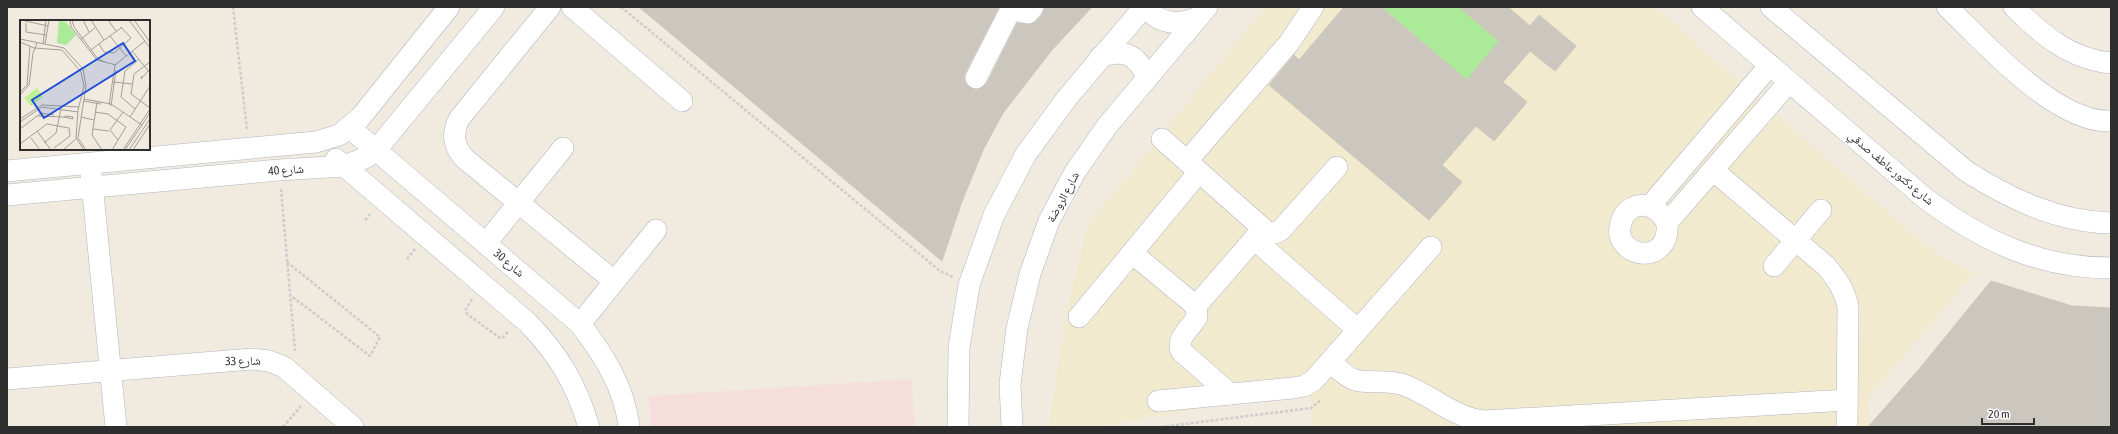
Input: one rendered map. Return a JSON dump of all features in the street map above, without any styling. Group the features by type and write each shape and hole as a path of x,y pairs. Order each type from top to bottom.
{"street":[{"name":"شارع 40","path":"7,171 316,142 328,139 350,128 360,118 449,7"},
{"name":"شارع 40","path":"7,195 279,170 345,166 361,160 376,150 494,7"},
{"path":"550,7 459,119 455,128 454,139 457,150 464,158 614,281"},
{"path":"572,7 682,101"},
{"path":"976,78 1009,13 1014,10 1028,13 1033,7"},
{"path":"958,427 959,348 969,285 994,215 1026,154 1066,98 1144,7"},
{"path":"1147,7 1158,18 1167,22 1178,23 1202,12"},
{"path":"1079,317 1132,253 1193,167 1289,43 1313,7"},
{"name":"شارع دكتور عاطف صدقي","path":"1702,7 1926,199 1954,220 1985,238 2017,252 2050,262 2085,268 2111,268"},
{"path":"1771,7 1966,171 1997,191 2031,206 2066,217 2111,223"},
{"path":"1947,7 2026,82 2049,100 2076,114 2111,121"},
{"path":"2014,7 2036,30 2074,54 2096,62 2111,63"},
{"name":"شارع الروضة","path":"1012,427 1010,384 1017,328 1030,274 1049,221 1079,166 1107,126 1202,12"},
{"path":"1100,57 1111,52 1129,55 1143,67 1147,78"},
{"path":"1650,206 1770,65"},
{"path":"1667,223 1789,82"},
{"name":"شارع 30","path":"350,128 580,324 602,353 618,386 629,427"},
{"path":"1162,138 1193,167 1258,234 1358,330"},
{"path":"316,142 483,283 520,316 550,346 568,372 581,401 589,427"},
{"path":"486,243 563,148"},
{"path":"90,163 116,427"},
{"path":"1196,306 1258,234 1275,233 1281,230 1337,167"},
{"path":"1713,170 1826,266 1838,279 1845,292 1848,306 1847,427"},
{"path":"1639,206 1650,206 1664,215 1667,223 1668,233 1664,243 1657,251 1647,254 1636,253 1627,248 1621,239 1619,228 1622,218 1629,210 1639,206"},
{"path":"1774,266 1821,210"},
{"path":"580,324 656,230"},
{"path":"1158,401 1304,386 1313,381 1430,247"},
{"path":"1132,253 1196,306 1197,317 1181,340 1179,346 1181,351 1230,394"},
{"name":"شارع 33","path":"7,379 252,359 269,361 284,367 353,427"},
{"path":"1330,362 1356,380 1384,381 1403,385 1421,392 1470,423 1847,400"}],"path":[{"path":"233,7 250,148"},
{"path":"621,7 940,271 969,285"},
{"path":"279,170 297,378"},
{"path":"287,262 380,338 368,356 290,295"},
{"path":"483,283 466,309 467,314 502,338 520,316"},
{"path":"283,427 314,392"},
{"path":"1161,427 1311,408"}],"shaded area":[{"path":"1265,7 1655,7 1913,235 1944,258 1975,272 1868,398 1870,427 1313,427 1308,388 1098,427 1049,427 1065,319 1087,227"},
{"path":"911,379 915,427 651,427 649,396"}],"green space":[{"path":"1459,7 1499,41 1467,80 1383,8"}],"building":[{"path":"639,7 999,7 965,73 964,79 966,85 976,90 982,88 987,83 1017,23 1032,24 1042,15 1045,7 1092,7 1052,50 1003,113 983,150 961,204 942,261"},
{"path":"1344,7 1381,7 1467,80 1499,41 1459,7 1508,7 1530,26 1539,15 1576,46 1555,71 1530,51 1503,82 1527,102 1494,141 1476,126 1442,165 1462,182 1429,220 1269,85 1294,55 1299,60"},
{"path":"1991,281 2072,306 2111,308 2111,427 1868,427 1920,368"}]}
